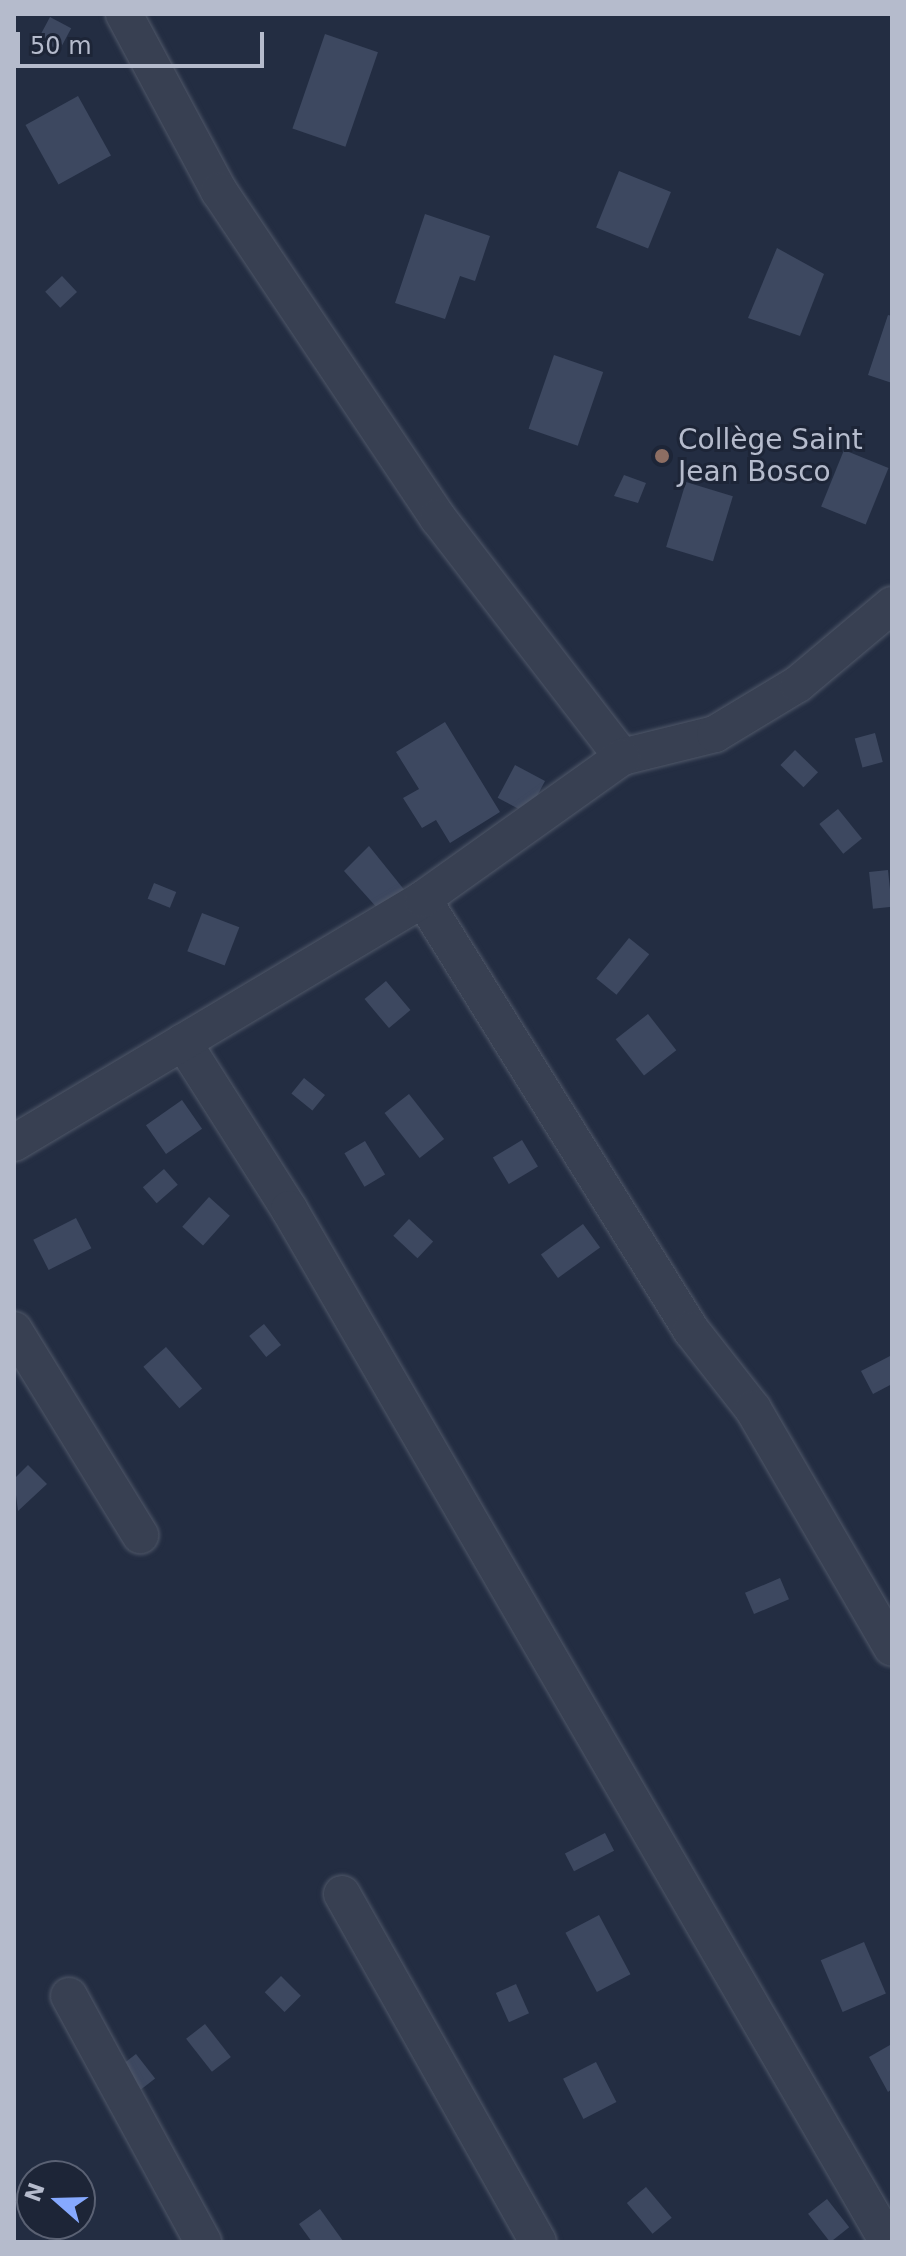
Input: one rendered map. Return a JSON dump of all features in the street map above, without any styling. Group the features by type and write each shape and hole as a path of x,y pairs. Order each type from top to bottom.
{"street":[{"path":"124,14 228,204 438,518 622,757"},
{"path":"14,1143 423,899 622,757 715,734 798,684 892,605"},
{"path":"423,899 691,1330 753,1409 892,1648"},
{"path":"183,1042 297,1223 888,2242"},
{"path":"14,1330 140,1535"},
{"path":"342,1894 538,2242"},
{"path":"69,1996 203,2242"}],"building":[{"path":"50,17 71,28 59,50 38,39"},
{"path":"325,34 378,52 345,147 292,129"},
{"path":"78,96 111,155 58,185 26,125"},
{"path":"619,171 671,192 648,249 596,228"},
{"path":"425,214 490,236 475,281 460,276 445,319 395,303"},
{"path":"777,248 824,274 800,336 748,318"},
{"path":"62,276 77,292 60,308 45,292"},
{"path":"888,315 892,316 892,383 868,375"},
{"path":"554,355 603,372 578,446 529,429"},
{"path":"844,450 889,468 866,525 821,507"},
{"path":"624,475 646,483 638,503 614,496"},
{"path":"686,482 733,496 713,561 666,547"},
{"path":"445,722 500,812 450,843 436,820 422,828 403,798 419,789 396,752"},
{"path":"875,733 883,762 862,767 855,738"},
{"path":"795,750 818,772 803,787 780,765"},
{"path":"515,765 545,781 528,814 498,798"},
{"path":"838,809 862,839 843,854 819,824"},
{"path":"369,846 406,892 379,910 344,871"},
{"path":"888,870 892,907 873,909 869,872"},
{"path":"154,883 176,892 170,908 148,899"},
{"path":"202,913 239,927 225,966 187,951"},
{"path":"629,938 649,954 616,995 596,978"},
{"path":"386,981 410,1010 389,1028 365,999"},
{"path":"648,1014 676,1050 644,1075 616,1039"},
{"path":"304,1078 325,1095 312,1111 291,1094"},
{"path":"409,1094 444,1139 420,1158 385,1113"},
{"path":"182,1100 202,1129 166,1154 146,1125"},
{"path":"522,1140 538,1167 509,1184 493,1158"},
{"path":"365,1141 385,1174 365,1187 344,1153"},
{"path":"164,1169 178,1185 157,1203 143,1187"},
{"path":"209,1197 230,1216 203,1245 182,1227"},
{"path":"76,1218 91,1248 49,1270 33,1240"},
{"path":"409,1219 433,1242 417,1258 393,1236"},
{"path":"583,1224 600,1247 558,1278 541,1255"},
{"path":"264,1324 281,1345 266,1357 249,1336"},
{"path":"166,1347 202,1389 179,1408 143,1367"},
{"path":"892,1355 892,1384 873,1394 861,1371"},
{"path":"28,1465 47,1484 18,1511 14,1479"},
{"path":"780,1578 789,1599 754,1614 745,1593"},
{"path":"605,1833 614,1851 574,1871 565,1853"},
{"path":"599,1915 630,1974 597,1992 565,1933"},
{"path":"864,1942 886,1994 843,2012 821,1960"},
{"path":"281,1976 301,1996 285,2012 265,1992"},
{"path":"516,1984 529,2013 509,2022 496,1993"},
{"path":"205,2024 231,2057 212,2072 186,2039"},
{"path":"890,2045 892,2089 888,2092 869,2057"},
{"path":"136,2054 155,2078 141,2090 122,2065"},
{"path":"596,2062 616,2102 583,2119 563,2079"},
{"path":"646,2187 672,2218 653,2234 627,2203"},
{"path":"827,2199 849,2227 830,2242 808,2214"},
{"path":"320,2209 343,2241 312,2242 299,2224"}],"place":[{"name":"Collège Saint Jean Bosco","path":"662,456"}]}
